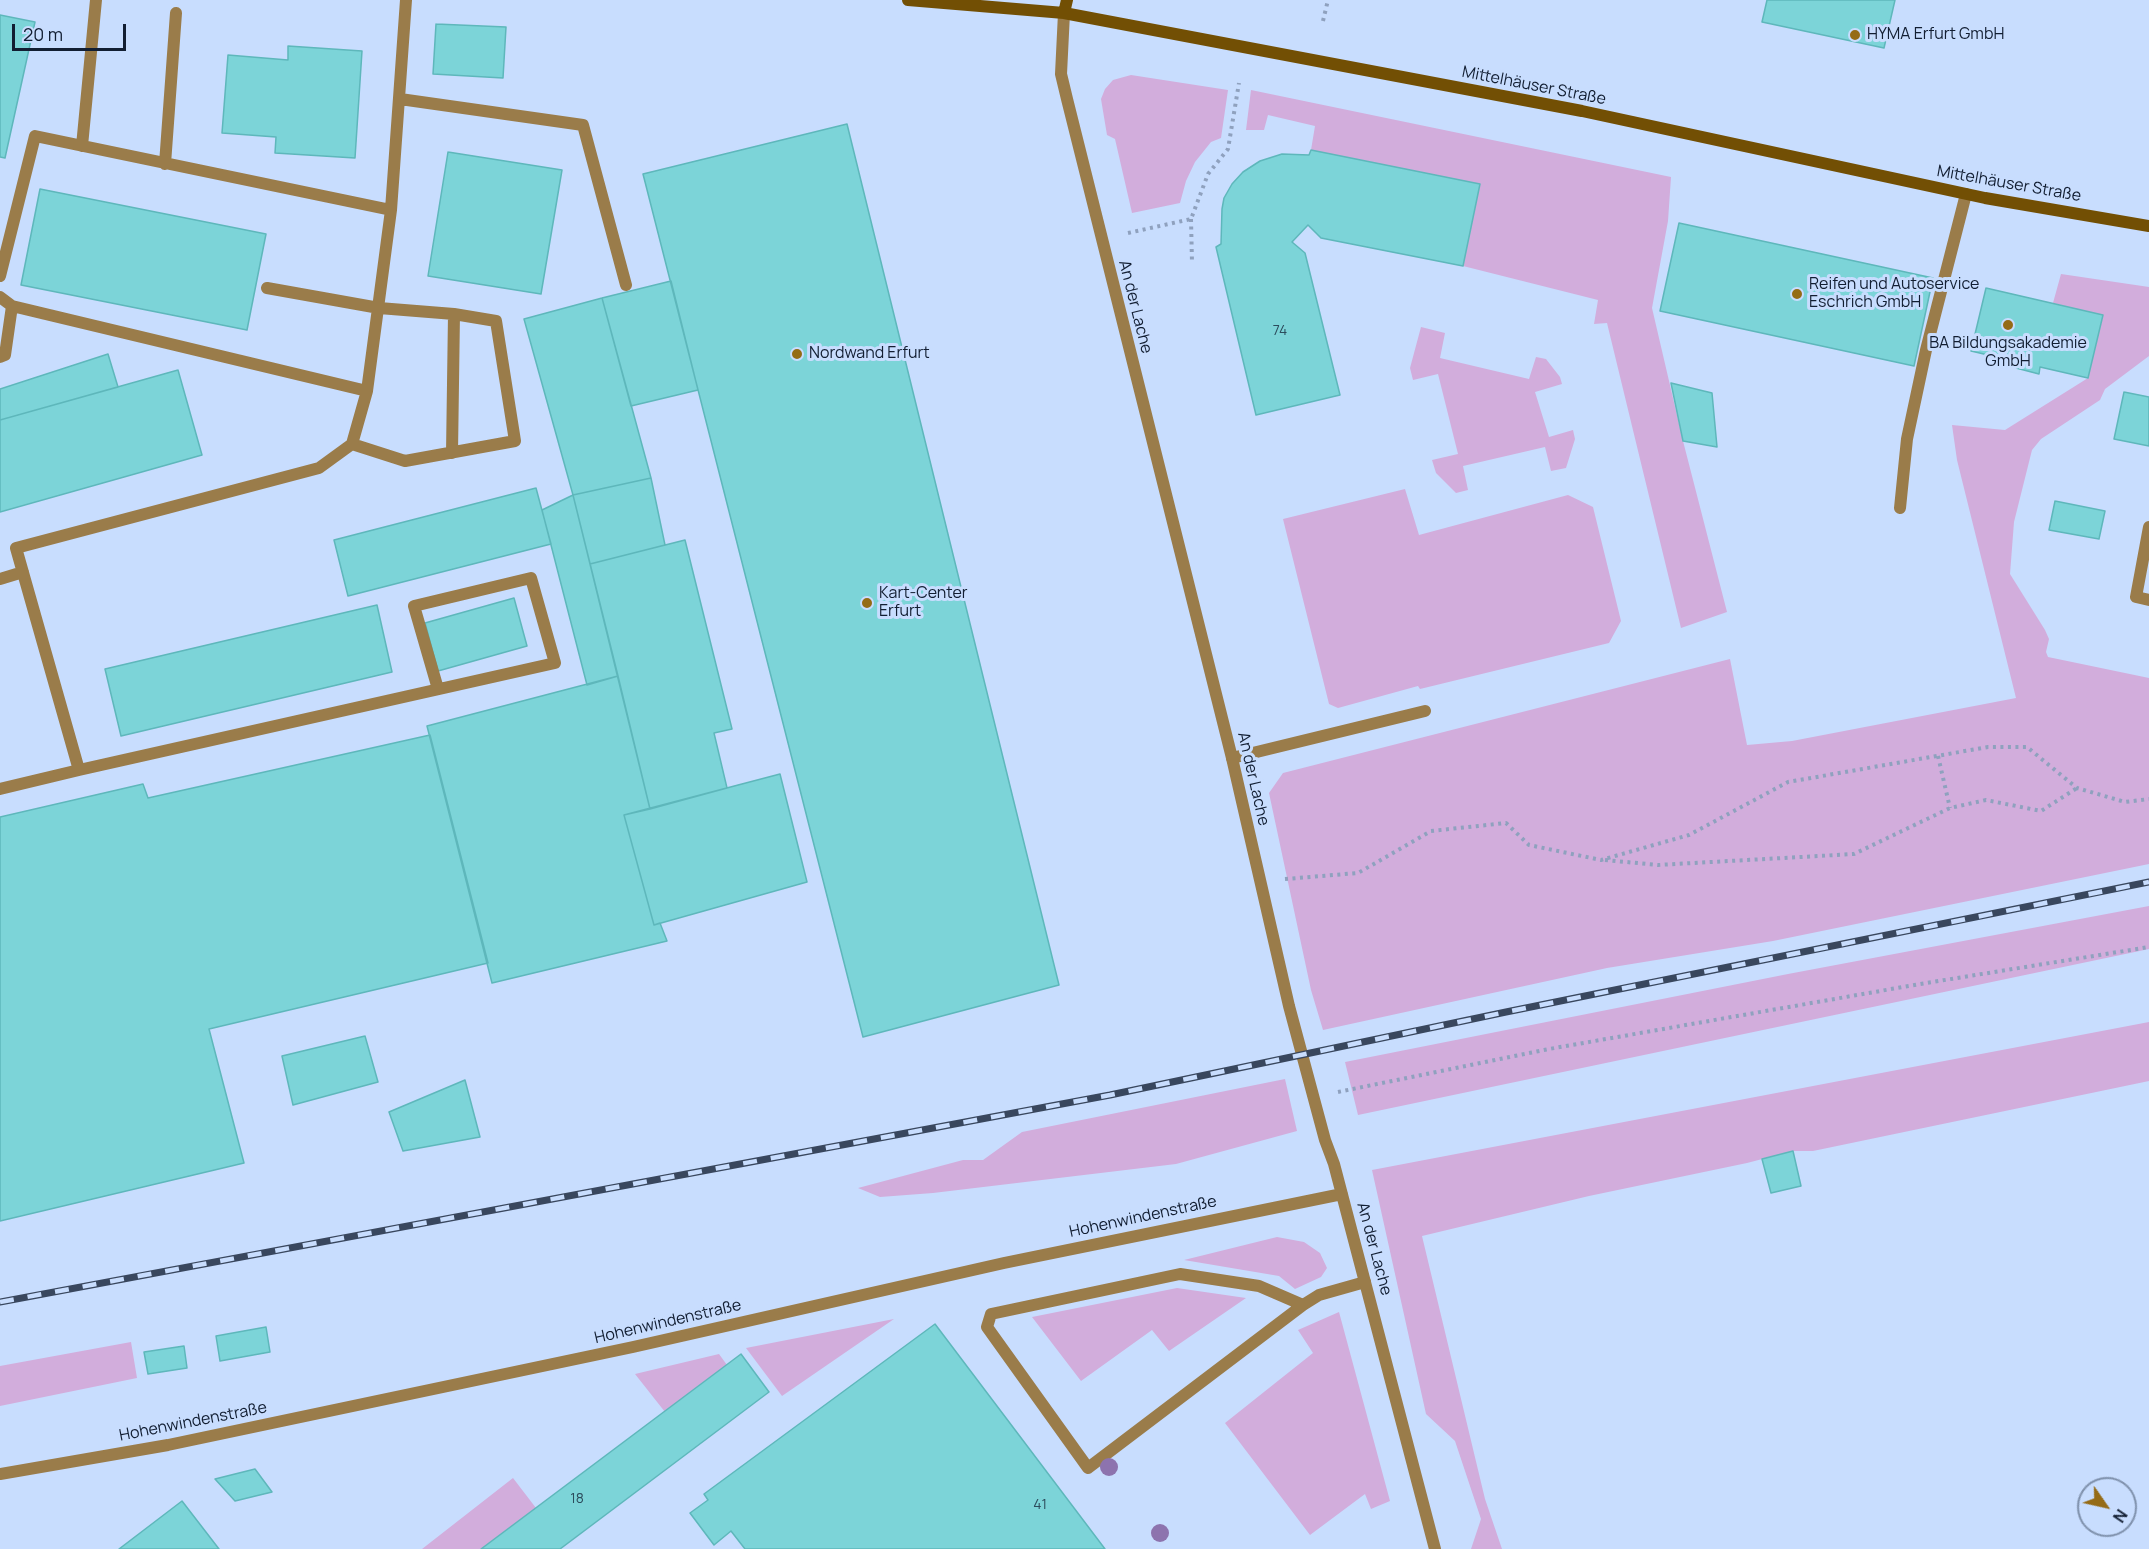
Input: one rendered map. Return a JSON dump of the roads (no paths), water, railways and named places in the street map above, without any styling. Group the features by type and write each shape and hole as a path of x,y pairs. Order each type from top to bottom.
{"main road":[{"name":"Mittelhäuser Straße","path":"908,0 1064,13 1560,107 1966,194 2149,225"},
{"path":"1064,13 1068,0"}],"street":[{"path":"82,146 96,0"},
{"path":"79,770 16,548 319,468 351,444 367,391 379,308 391,210 406,0"},
{"path":"165,164 176,13"},
{"name":"An der Lache","path":"1064,13 1061,74 1232,758 1289,1006 1342,1194 1435,1549"},
{"path":"400,99 583,125 626,285"},
{"path":"0,276 35,136 391,210"},
{"path":"1900,508 1907,439 1926,350 1966,194"},
{"path":"267,288 379,308 454,314 496,321 515,441 405,460 351,444"},
{"path":"0,297 12,306 367,391"},
{"path":"0,357 5,355 12,306"},
{"path":"452,453 454,314"},
{"path":"2149,527 2136,597 2149,600"},
{"path":"0,579 23,572"},
{"path":"0,789 555,663 531,578 414,606 438,689"},
{"path":"1232,758 1425,711"},
{"name":"Hohenwindenstraße","path":"0,1474 191,1441 633,1347 1004,1263 1342,1194"},
{"path":"1303,1305 1259,1286 1180,1274 991,1314 987,1327 1088,1468 1303,1305 1319,1295 1365,1282"}],"railway":[{"path":"0,1302 1110,1095 2149,882"}],"place":[{"name":"HYMA Erfurt GmbH","path":"1855,35"},
{"name":"Reifen und Autoservice Eschrich GmbH","path":"1797,294"},
{"name":"BA Bildungsakademie GmbH","path":"2008,325"},
{"name":"Nordwand Erfurt","path":"797,354"},
{"name":"Kart-Center Erfurt","path":"867,603"}]}
